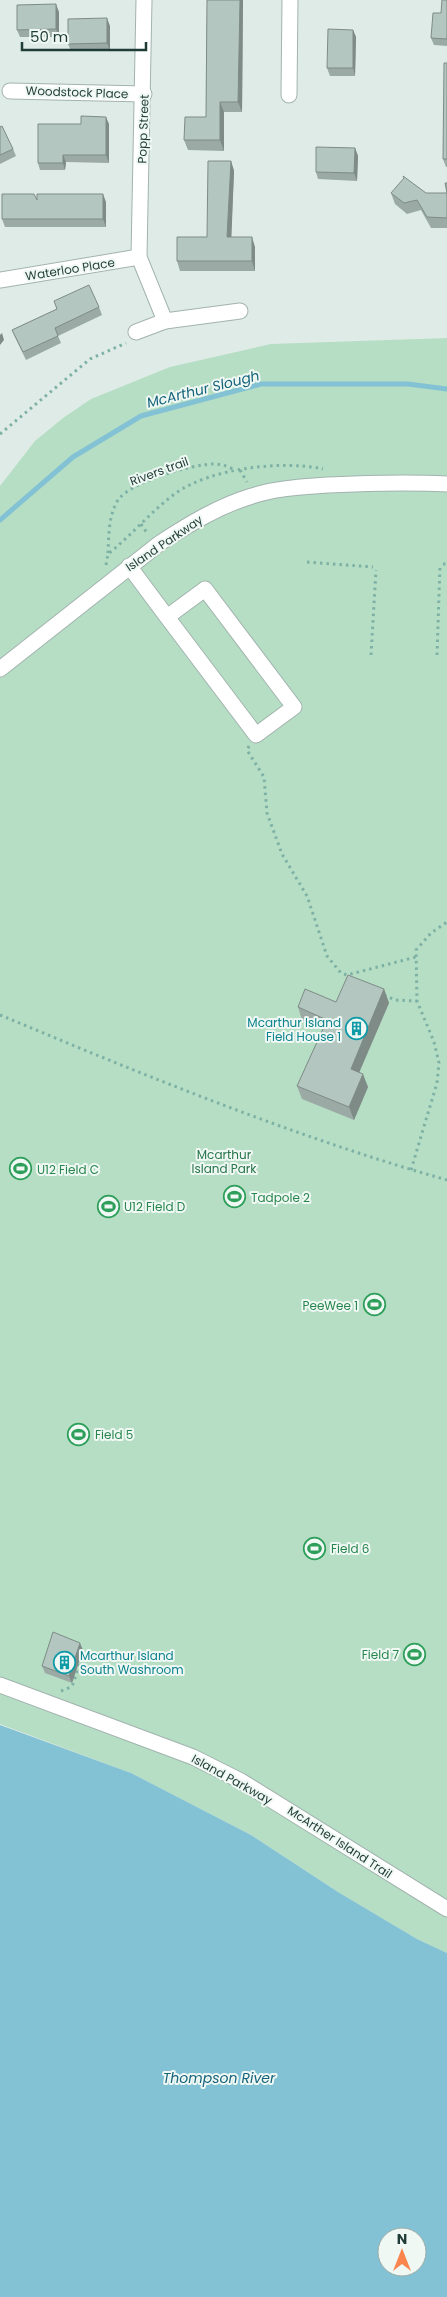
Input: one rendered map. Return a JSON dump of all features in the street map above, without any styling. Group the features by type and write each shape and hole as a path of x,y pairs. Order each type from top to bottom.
{"street":[{"name":"Popp Street","path":"139,257 144,94 144,0"},
{"path":"289,95 290,0"},
{"name":"Woodstock Place","path":"10,91 144,94"},
{"path":"139,257 165,321"},
{"name":"Waterloo Place","path":"0,280 139,257"},
{"path":"132,338 165,321 240,311"},
{"name":"Island Parkway","path":"0,669 128,566 185,527 234,502 254,495 306,486 369,483 447,484"},
{"path":"128,566 256,735 294,707 205,589 167,617"},
{"name":"Island Parkway","path":"0,1685 193,1756 241,1781 447,1909"}],"path":[{"path":"0,434 90,359 132,338"},
{"name":"Rivers trail","path":"108,554 113,510 121,496 134,488 201,466 216,464 233,469"},
{"path":"240,469 249,487"},
{"path":"141,524 151,539"},
{"path":"307,562 375,568 371,655"},
{"path":"437,656 443,564"},
{"path":"256,735 247,750 264,777 267,813 275,838 306,896 328,956 341,973 347,975 416,957"},
{"path":"411,1170 437,1082 439,1063 434,1042 417,1001 416,950 431,933 447,922"},
{"path":"347,975 350,979"},
{"path":"382,994 395,1000 417,1001"},
{"path":"0,1015 107,1060 266,1120 411,1170 447,1180"},
{"path":"48,1702 52,1695 71,1687 73,1684 84,1651 75,1646"}],"green space":[{"name":"Mcarthur Island Park","path":"447,338 447,1953 417,1939 338,1892 251,1835 131,1773 0,1724 0,486 35,441 63,418 91,399 170,367 271,344"}],"water":[{"name":"Thompson River","path":"0,1725 131,1773 251,1835 338,1892 417,1939 447,1953 447,2297 0,2297"}],"building":[{"path":"207,0 240,0 238,102 220,102 220,140 184,140 185,117 206,117"},
{"path":"442,0 447,0 447,39 431,38 433,13 441,13"},
{"path":"56,4 56,29 17,30 17,5"},
{"path":"107,18 107,43 68,44 68,19"},
{"path":"328,29 353,30 353,68 327,68"},
{"path":"444,63 447,63 447,159 443,159"},
{"path":"81,116 106,117 106,155 63,155 63,163 38,163 38,124 81,124"},
{"path":"2,126 13,149 0,155 0,127"},
{"path":"316,147 355,148 354,173 316,172"},
{"path":"208,161 231,161 227,237 252,237 252,261 177,261 177,237 207,237"},
{"path":"403,176 426,193 447,193 447,218 427,217 417,200 404,203 391,193 404,178"},
{"path":"2,194 34,194 37,200 37,194 103,194 103,219 2,219"},
{"path":"89,285 99,307 55,328 58,336 23,352 12,330 57,309 54,301"},
{"name":"Mcarthur Island Field House 1","path":"348,975 384,989 351,1069 363,1074 349,1107 297,1086 327,1020 298,1007 305,989 336,1002"},
{"name":"Mcarthur Island South Washroom","path":"53,1632 80,1643 69,1676 42,1666"}],"waterway":[{"name":"McArthur Slough","path":"0,520 73,457 141,416 261,384 408,384 447,389"}],"place":[{"name":"Mcarthur Island Field House 1","path":"357,1029"},
{"name":"U12 Field C","path":"21,1169"},
{"name":"Tadpole 2","path":"235,1197"},
{"name":"U12 Field D","path":"108,1206"},
{"name":"PeeWee 1","path":"374,1305"},
{"name":"Field 5","path":"79,1434"},
{"name":"Field 6","path":"315,1548"},
{"name":"Field 7","path":"415,1654"},
{"name":"Mcarthur Island South Washroom","path":"64,1662"}]}
